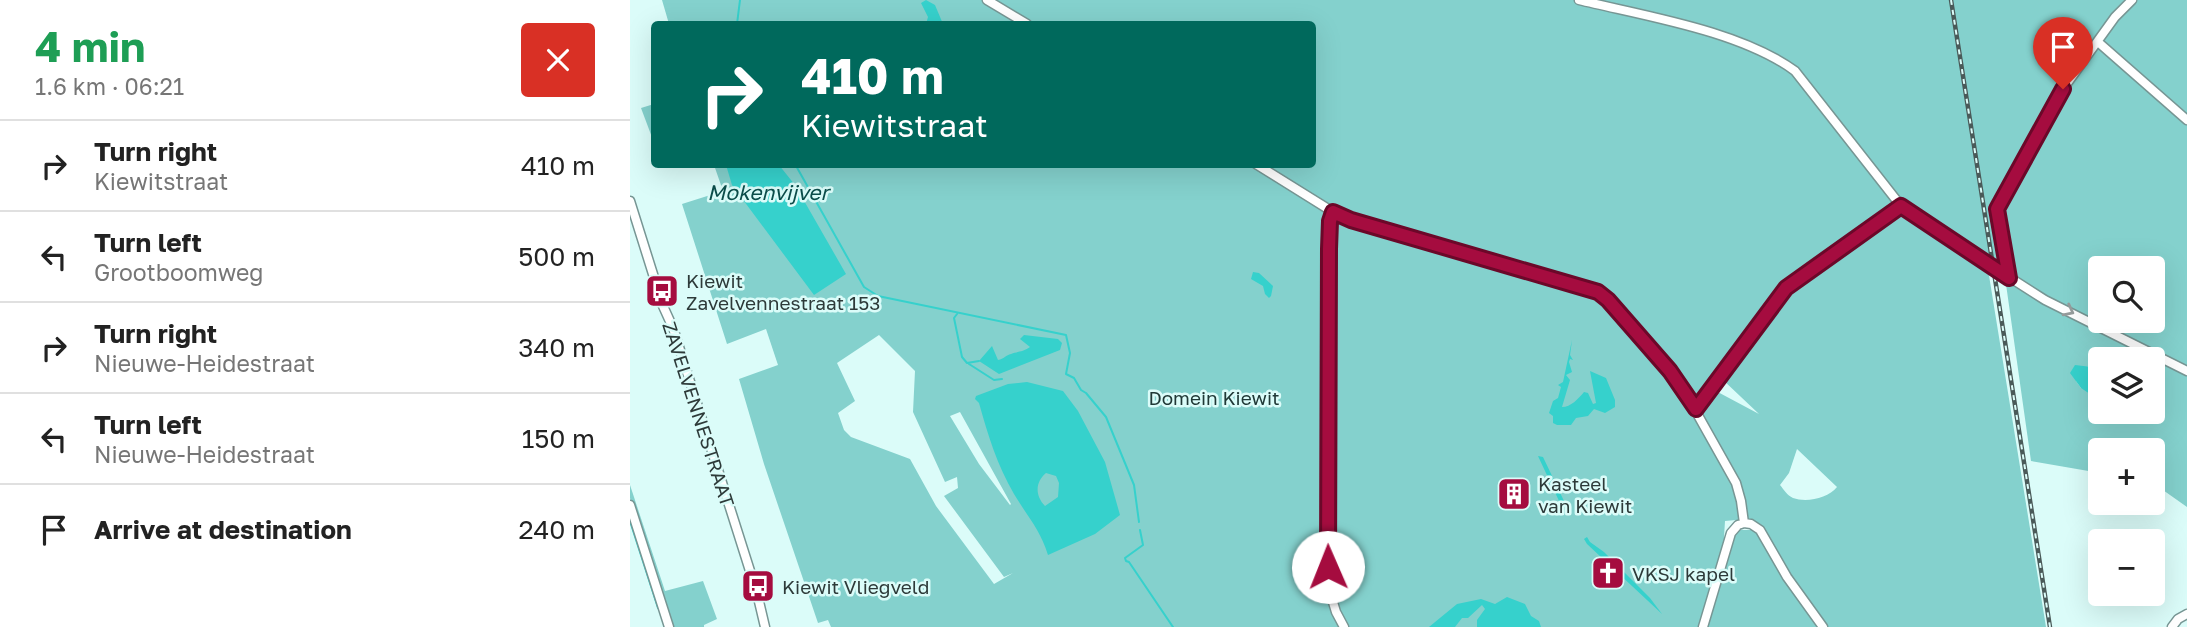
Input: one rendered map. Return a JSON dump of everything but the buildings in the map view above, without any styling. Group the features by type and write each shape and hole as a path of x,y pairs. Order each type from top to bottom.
{"street":[{"path":"987,0 1022,21"},
{"path":"1579,0 1718,34 1784,62 1795,71 1901,206 2045,300 2187,371"},
{"path":"2009,278 1997,209 2063,89 2115,17 2132,0"},
{"path":"2098,42 2187,120"},
{"path":"1262,168 1333,212 1351,220 1598,292 1670,371 1696,409 1736,483 1744,523"},
{"name":"ZAVELVENNESTRAAT","path":"630,201 663,306 678,341 757,593 765,627"},
{"path":"1696,409 1786,288 1901,206"},
{"path":"1333,212 1329,249 1329,589 1344,627"},
{"path":"630,505 669,627"},
{"path":"1703,627 1731,533 1733,528 1744,523 1760,530 1792,586 1823,627"},
{"path":"2172,627 2187,614"}],"green space":[{"name":"Domein Kiewit","path":"662,0 2187,0 2187,507 2165,491 2165,438 2088,438 2088,471 2031,461 2004,270 1986,257 2046,627 831,627 828,620 818,623 764,464 739,379 778,365 766,329 727,344 682,204 723,191 715,168 1316,168 1316,21 668,21","holes":["879,335 915,371 913,412 945,482 957,477 958,488 944,496 1004,577 1013,573 994,584 936,506 910,459 851,437 844,430 838,413 855,401 837,363","1722,379 1759,414 1714,390","960,412 1011,504 1010,505 979,464 950,416","1797,449 1837,487 1833,491 1811,500 1791,497 1786,492 1780,485 1789,473","1747,519 1753,530 1738,530 1731,540 1724,537 1725,521"]},
{"path":"651,105 651,135 641,108"},
{"path":"630,485 665,591 703,581 717,619 704,627 671,627 630,498"}],"water":[{"path":"926,0 935,5 942,21 927,21 928,17 921,3"},
{"name":"Mokenvijver","path":"727,168 781,168 795,185 846,274 814,295 732,185"},
{"path":"1253,272 1259,273 1273,286 1269,298 1263,286 1251,279"},
{"path":"1024,335 1058,339 1062,343 1060,350 999,374 979,361 992,346 998,360 1028,349 1030,347 1020,339"},
{"path":"1572,340 1570,355 1573,360 1570,359 1569,362 1572,372 1566,375 1570,380 1562,407 1577,400 1584,392 1588,393 1593,404 1596,403 1590,371 1606,378 1615,407 1605,413 1594,409 1588,416 1576,418 1571,425 1557,425 1553,423 1553,416 1549,413 1553,401 1558,398 1561,387 1558,385 1563,382"},
{"path":"2075,365 2088,367 2088,393 2081,388 2070,373"},
{"path":"1027,382 1063,391 1078,411 1105,462 1120,515 1095,534 1048,555 1037,530 1003,472 979,403 975,399 976,396 1008,384","holes":["1046,473 1056,476 1059,483 1058,497 1045,506 1039,498 1038,485"]},
{"path":"1538,456 1543,457 1564,501 1560,503"},
{"path":"1587,537 1650,598 1662,614 1587,544 1584,539"},
{"path":"1507,597 1525,604 1541,627 1477,627 1477,620 1485,609 1482,605 1468,618 1462,618 1455,627 1429,627 1457,604 1481,599 1495,604"}],"waterway":[{"path":"737,21 740,0"},
{"path":"797,168 864,287 878,296 1066,335 1070,353 1066,374 1074,378 1081,390 1106,417 1134,485 1139,522"},
{"path":"957,314 954,318 962,357 967,363 979,361"},
{"path":"969,364 994,380 1002,379"},
{"path":"630,521 658,608"},
{"path":"1140,530 1143,545 1125,558 1126,561 1173,627"}],"railway":[{"path":"1951,0 2050,627"}],"place":[{"name":"Kiewit Zavelvennestraat 153","path":"662,291"},
{"name":"Kasteel van Kiewit","path":"1514,494"},
{"name":"VKSJ kapel","path":"1608,573"},
{"name":"Kiewit Vliegveld","path":"758,586"}],"route":[{"path":"1328,567 1329,249 1333,212 1351,220 1598,292 1670,371 1696,409 1786,288 1901,206 2009,278 1997,209 2063,89"}]}
